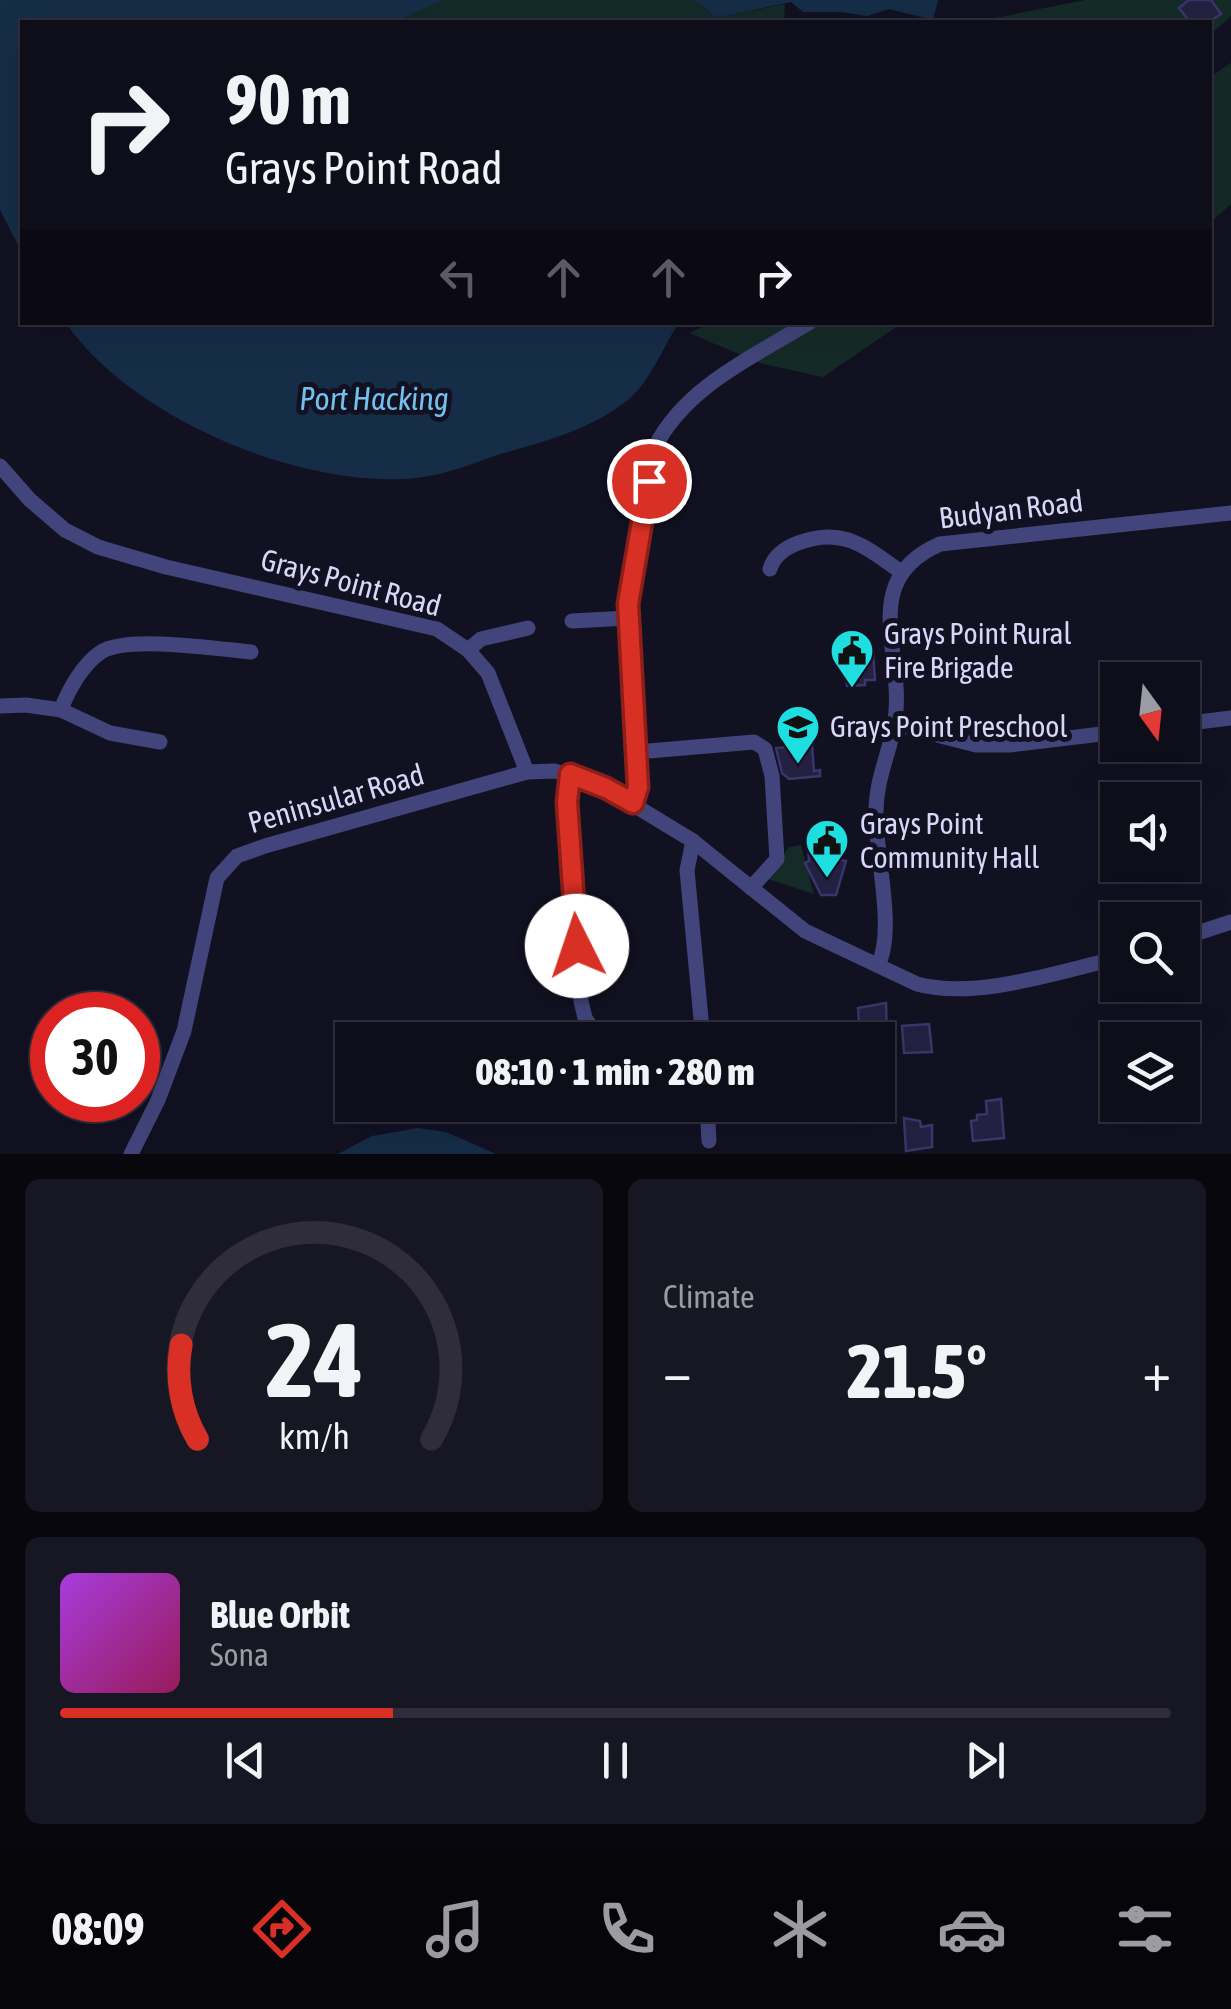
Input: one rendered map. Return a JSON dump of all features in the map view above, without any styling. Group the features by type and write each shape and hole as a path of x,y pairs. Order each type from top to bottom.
{"street":[{"path":"633,803 639,778 628,618 630,583 655,447 666,426 716,380 805,325"},
{"name":"Grays Point Road","path":"0,466 30,500 81,541 166,567 361,609 436,630 468,650 488,673 527,772"},
{"name":"Budyan Road","path":"900,572 925,550 940,544 1231,513"},
{"path":"770,569 772,561 786,547 817,536 840,536 866,548 900,572 889,608 897,696 894,724 881,765 876,810 885,938 878,965"},
{"path":"572,621 628,618"},
{"path":"468,650 481,639 528,628"},
{"path":"60,710 90,661 118,645 251,652"},
{"path":"0,706 60,710 110,733 160,742"},
{"path":"1200,722 1231,718"},
{"path":"894,724 976,745 1100,734"},
{"path":"637,752 754,742 765,749 772,776 777,858 751,888"},
{"path":"527,772 570,774 606,788 693,840 806,931 917,984 956,989 1100,961"},
{"name":"Peninsular Road","path":"131,1154 158,1100 184,1031 213,888 229,862 249,851 527,772"},
{"path":"570,774 567,802 580,1001 588,1022"},
{"path":"693,840 687,870 701,1022"},
{"path":"1200,932 1231,922"},
{"path":"708,1122 709,1140"}],"green space":[{"path":"444,0 695,0 716,18 785,4 784,20 399,20"},
{"path":"1085,0 1231,0 1231,16 1212,33 1212,20 985,20"},
{"path":"1231,63 1231,204 1212,221 1212,76"},
{"path":"706,325 899,325 823,377 763,364 689,333"},
{"path":"801,845 814,894 768,879 789,847"}],"water":[{"path":"0,0 444,0 399,20 20,20 20,249 0,210"},
{"path":"695,0 938,0 933,20 889,9 867,16 803,12 791,2 716,18"},
{"name":"Port Hacking","path":"68,325 678,325 637,391 616,409 558,437 416,478 371,479 272,459 175,417 132,389 95,357"},
{"path":"418,1128 446,1132 496,1154 338,1154 372,1136"}],"building":[{"path":"1189,0 1211,0 1221,14 1212,20 1188,20 1179,8"},
{"path":"873,652 875,680 847,686 845,660"},
{"name":"Grays Point Preschool","path":"812,745 814,771 820,770 820,776 789,779 782,773 776,748"},
{"name":"Grays Point Community Hall","path":"840,845 840,860 846,861 836,895 821,895 805,863 809,861 808,847"},
{"path":"886,1003 887,1022 859,1022 858,1008"},
{"path":"929,1024 932,1052 904,1053 902,1026"},
{"path":"1001,1099 1004,1138 973,1141 971,1121 977,1120 977,1115 987,1114 986,1101"},
{"path":"904,1118 920,1121 921,1127 932,1125 932,1147 906,1151"}],"place":[{"name":"Grays Point Rural Fire Brigade","path":"852,689"},
{"name":"Grays Point Preschool","path":"798,765"},
{"name":"Grays Point Community Hall","path":"827,879"}],"route":[{"path":"577,946 567,802 570,774 633,803 638,787 628,604 649,481"}]}
